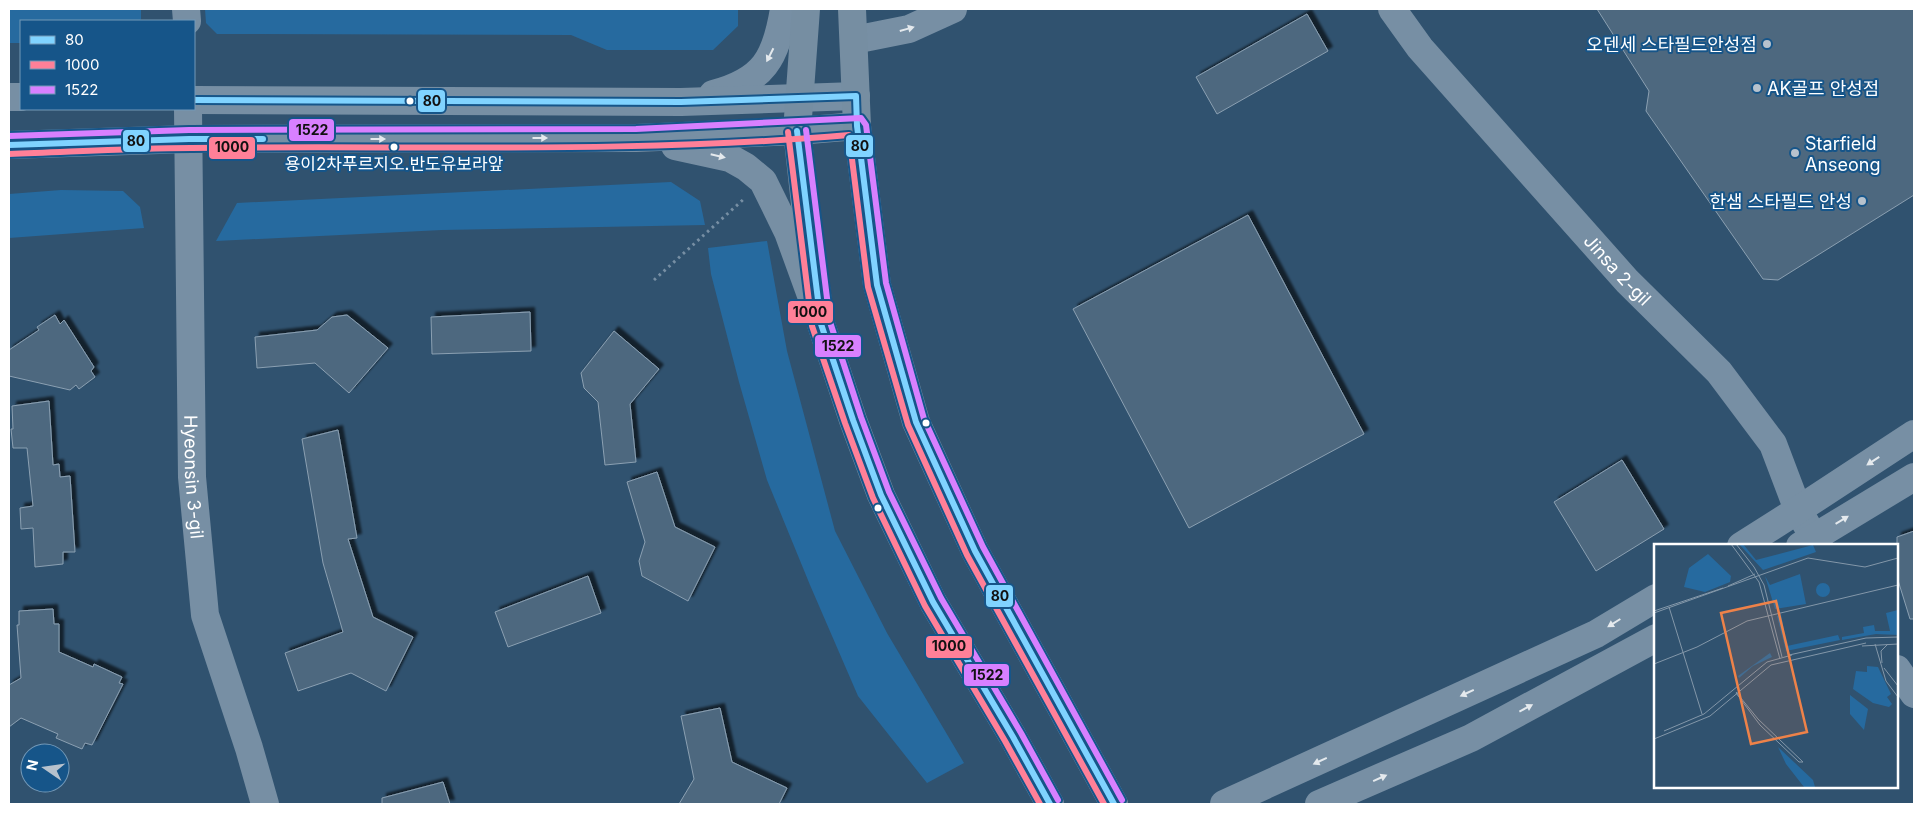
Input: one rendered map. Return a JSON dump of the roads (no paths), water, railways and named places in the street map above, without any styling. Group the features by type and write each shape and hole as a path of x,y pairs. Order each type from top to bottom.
{"main road":[{"path":"798,9 800,90"},
{"path":"806,9 798,131 806,214 821,324 853,420 885,504 933,602 1013,737 1050,804"},
{"path":"852,9 857,126 877,285 916,422 974,551 1114,804"},
{"path":"856,96 862,9"}],"street":[{"path":"681,102 732,89 754,78 770,57 781,25 784,9"},
{"path":"859,39 909,29 953,9"},
{"name":"Jinsa 2-gil","path":"1392,9 1420,48 1627,281 1719,372 1772,444 1811,543"},
{"path":"195,100 681,102 800,90 856,96"},
{"name":"Hyeonsin 3-gil","path":"188,110 192,477 206,615 265,804"},
{"path":"9,145 189,139 636,138 798,131 857,126"},
{"path":"636,138 730,158 746,167 763,181 788,232 821,324"},
{"path":"1744,544 1914,434"},
{"path":"1811,543 1914,477"},
{"path":"1224,804 1596,634 1654,599"},
{"path":"1319,804 1471,738 1654,639"},
{"path":"1898,670 1914,694"}],"place":[{"name":"오덴세 스타필드안성점","path":"1767,44"},
{"name":"AK골프 안성점","path":"1757,88"},
{"name":"용이2차푸르지오.반도유보라앞","path":"394,147"},
{"name":"Starfield Anseong","path":"1795,153"},
{"name":"한샘 스타필드 안성","path":"1862,201"}]}
